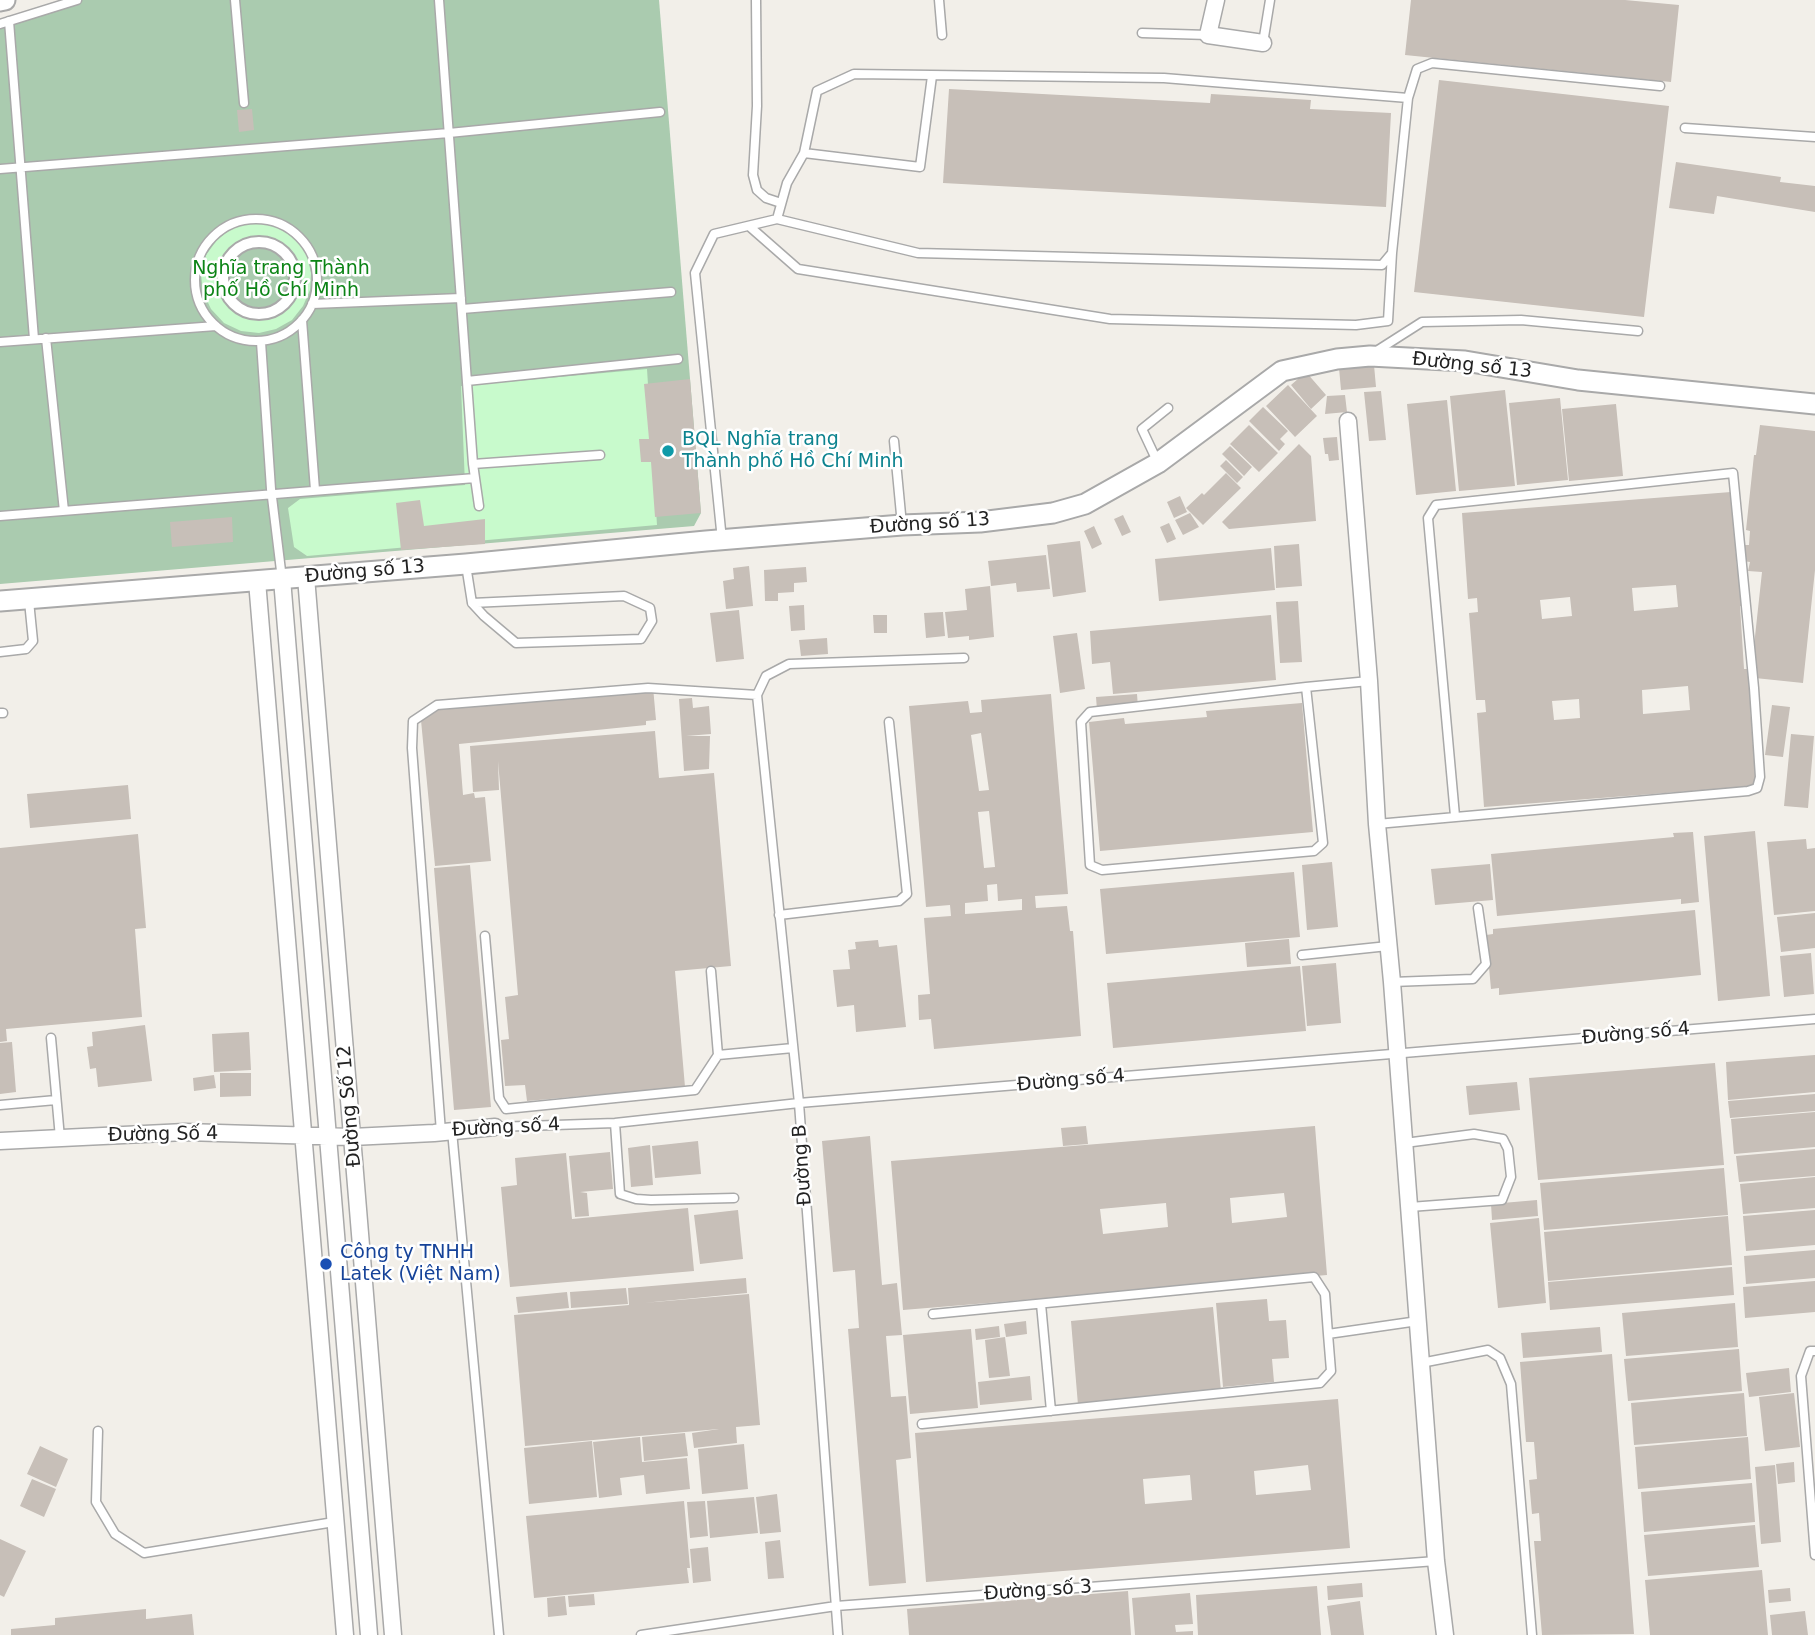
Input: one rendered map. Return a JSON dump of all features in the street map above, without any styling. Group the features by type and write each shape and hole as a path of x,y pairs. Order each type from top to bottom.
{"street":[{"path":"1216,0 1208,35 1263,43"},
{"path":"253,242 277,246 287,254 293,265 293,290 287,301 278,309 259,314 244,312 234,306 227,297 223,286 225,264 241,247 253,242"},
{"name":"Đường số 13","path":"0,601 466,564 902,525 980,522 1053,513 1085,504 1158,463 1282,371 1322,361 1370,356 1465,361 1578,380 1815,404"},
{"path":"1348,421 1369,681 1377,824 1398,1054 1436,1561 1445,1635"},
{"name":"Đường Số 12","path":"306,577 393,1635"},
{"name":"Đường Số 12","path":"282,579 369,1635"},
{"path":"257,581 345,1635"},
{"name":"Đường số 4","path":"327,1137 495,1127"},
{"name":"Đường Số 4","path":"0,1141 185,1132 327,1137"}],"lane":[{"path":"34,339 5,22 77,0"},
{"path":"234,0 244,103"},
{"path":"439,0 473,464 479,506"},
{"path":"756,0 757,106 754,175 757,190 766,198 781,203"},
{"path":"939,0 942,35"},
{"path":"1263,43 1270,0"},
{"path":"1142,33 1208,35"},
{"path":"750,226 798,269 1110,319 1356,326 1388,321 1408,98 1417,69 1432,63 1660,86"},
{"path":"777,219 787,183 804,153 817,91 854,74 1164,78 1408,98"},
{"path":"804,153 920,167 932,76"},
{"path":"0,169 660,113"},
{"path":"1685,128 1815,137"},
{"path":"246,219 267,219 285,225 301,237 312,253 317,272 317,292 302,320 282,336 261,342 242,340 222,332 206,317 197,299 194,278 198,257 209,239 226,226 246,219"},
{"path":"722,540 695,273 714,234 777,219 918,253 1382,265 1392,253"},
{"path":"462,309 671,292"},
{"path":"312,304 461,298"},
{"path":"302,320 315,490"},
{"path":"1370,356 1422,322 1521,320 1638,331"},
{"path":"0,342 216,326"},
{"path":"46,338 64,511"},
{"path":"261,342 272,493 282,579"},
{"path":"467,381 678,359"},
{"path":"1158,463 1142,429 1168,408"},
{"path":"894,441 902,525"},
{"path":"473,464 600,455"},
{"path":"1377,824 1748,791 1757,788 1760,778 1754,688 1733,473 1436,505 1428,518 1455,816"},
{"path":"0,516 475,478"},
{"path":"466,564 472,603 516,643 641,639 652,621 650,608 624,596 472,603"},
{"path":"0,652 26,649 33,642 29,599"},
{"path":"499,1635 447,1131 411,748 413,721 437,705 648,688 757,695 766,676 789,664 964,658"},
{"path":"1306,687 1323,843 1314,851 1102,870 1090,865 1081,722 1090,712 1306,687 1369,681"},
{"name":"Đường B","path":"757,695 799,1103 838,1635"},
{"path":"779,915 899,901 908,894 889,722"},
{"path":"1392,982 1473,979 1486,964 1478,908"},
{"path":"485,936 499,1098 506,1109 695,1090 718,1055 710,971"},
{"path":"1302,955 1388,946"},
{"name":"Đường số 4","path":"495,1127 615,1124 799,1103 1815,1019"},
{"path":"51,1038 60,1138"},
{"path":"718,1055 793,1048"},
{"path":"0,1105 57,1100"},
{"path":"615,1124 620,1194 651,1200 734,1198"},
{"path":"1405,1143 1474,1134 1503,1139 1508,1149 1511,1177 1502,1200 1410,1207"},
{"path":"922,1424 1320,1383 1331,1371 1325,1294 1314,1277 933,1314"},
{"path":"1041,1304 1051,1411"},
{"path":"1328,1334 1418,1321"},
{"path":"1421,1363 1488,1350 1500,1358 1511,1384 1532,1635"},
{"path":"1815,1351 1810,1351 1801,1376 1815,1555"},
{"path":"99,1431 96,1502 115,1534 144,1553 334,1522"},
{"name":"Đường số 3","path":"641,1635 836,1606 1436,1561"}],"green space":[{"name":"Nghĩa trang Thành phố Hồ Chí Minh","path":"61,0 659,0 701,513 694,526 0,584 0,19"},
{"path":"249,223 267,224 283,230 297,241 307,255 311,273 310,290 303,306 292,320 276,329 259,333 241,331 224,323 211,309 203,292 201,274 206,255 217,240 232,228","holes":["253,242 277,246 287,254 295,278 287,301 267,314 255,315 234,306 227,297 222,274 232,254 241,247"]},
{"path":"647,369 657,525 307,556 294,547 288,508 300,499 465,485 461,386"}],"building":[{"path":"1411,0 1625,0 1679,5 1671,82 1405,55"},
{"path":"1439,80 1669,106 1644,317 1414,292"},
{"path":"949,89 1210,103 1211,94 1311,100 1310,109 1391,113 1386,207 943,183"},
{"path":"252,109 254,130 239,132 237,110"},
{"path":"1676,162 1781,177 1780,182 1815,186 1815,212 1717,196 1714,214 1669,208"},
{"path":"1374,365 1376,387 1341,390 1339,368"},
{"path":"1306,372 1326,395 1311,409 1291,385"},
{"name":"BQL Nghĩa trang Thành phố Hồ Chí Minh","path":"690,379 701,513 655,517 651,462 641,462 639,439 649,439 644,384"},
{"path":"1288,385 1317,416 1295,437 1266,406"},
{"path":"1505,390 1515,486 1459,491 1450,396"},
{"path":"1381,391 1386,440 1369,441 1364,392"},
{"path":"1345,395 1347,412 1325,414 1327,396"},
{"path":"1560,398 1568,480 1517,485 1509,403"},
{"path":"1447,400 1456,491 1416,495 1407,404"},
{"path":"1616,404 1623,476 1569,481 1562,409"},
{"path":"1263,407 1288,431 1280,439 1285,444 1279,451 1249,421"},
{"path":"1249,425 1278,453 1259,472 1230,444"},
{"path":"1760,425 1815,431 1815,570 1803,683 1755,678 1756,664 1752,664 1762,572 1748,571 1750,562 1743,561 1745,545 1749,545 1750,531 1746,530"},
{"path":"1337,437 1339,460 1329,461 1328,454 1325,454 1323,438"},
{"path":"1299,444 1311,456 1316,521 1229,529 1222,522"},
{"path":"1230,446 1252,467 1244,476 1222,454"},
{"path":"1226,460 1243,477 1237,483 1220,466"},
{"path":"1226,473 1241,488 1203,525 1186,508"},
{"path":"1731,492 1737,568 1742,568 1744,606 1740,606 1744,669 1752,669 1755,705 1750,705 1756,786 1484,807 1477,713 1486,712 1485,700 1476,700 1469,613 1478,612 1477,598 1468,599 1462,513","holes":["1676,585 1678,607 1634,611 1632,588","1570,597 1572,616 1542,619 1540,600","1688,686 1690,710 1643,714 1642,690","1579,699 1580,718 1554,720 1552,701"]},
{"path":"1180,496 1187,512 1174,518 1167,502"},
{"path":"420,500 424,526 485,519 485,544 401,550 396,503"},
{"path":"1190,513 1199,527 1183,535 1175,520"},
{"path":"1123,515 1131,532 1122,536 1114,519"},
{"path":"232,517 233,542 172,547 170,522"},
{"path":"1169,523 1176,539 1167,543 1160,527"},
{"path":"1094,526 1102,544 1092,549 1084,531"},
{"path":"1080,541 1086,592 1053,597 1047,545"},
{"path":"1299,544 1302,586 1276,588 1274,546"},
{"path":"1271,548 1275,590 1159,601 1155,559"},
{"path":"1046,555 1050,589 1017,592 1016,583 991,586 988,561"},
{"path":"749,566 753,606 726,609 723,581 734,579 733,568"},
{"path":"806,567 807,582 794,583 794,592 778,593 778,601 765,601 764,570"},
{"path":"990,586 994,637 969,640 969,636 948,638 945,612 967,610 965,589"},
{"path":"1298,601 1302,662 1280,663 1276,602"},
{"path":"804,605 805,630 791,631 789,606"},
{"path":"739,610 744,659 716,662 710,613"},
{"path":"943,612 945,636 926,638 924,613"},
{"path":"873,615 887,615 887,633 874,633"},
{"path":"1271,615 1276,680 1113,694 1110,662 1092,664 1090,631"},
{"path":"1077,633 1085,689 1060,693 1053,636"},
{"path":"827,638 828,654 801,656 799,640"},
{"path":"653,687 656,720 646,721 646,725 459,744 463,795 474,793 475,798 485,797 491,861 435,866 420,710"},
{"path":"1051,694 1068,894 1035,896 1036,908 1067,906 1070,931 1073,931 1081,1036 934,1049 931,1019 919,1020 918,995 930,994 924,918 951,916 950,905 926,907 909,706 968,701 970,713 982,712 981,700","holes":["981,733 989,790 979,791 971,735","989,811 995,867 984,868 978,812","997,884 998,901 1022,899 1022,910 965,914 965,903 988,901 987,885"]},
{"path":"1137,694 1138,707 1097,710 1096,697"},
{"path":"692,698 693,708 709,706 711,734 686,736 710,736 709,769 684,771 679,699"},
{"path":"1302,703 1313,832 1100,851 1089,722 1124,718 1125,724 1207,717 1206,711"},
{"path":"1772,705 1790,707 1783,757 1765,755"},
{"path":"655,731 659,778 714,773 731,966 675,971 685,1087 527,1101 525,1085 505,1086 501,1040 509,1039 505,997 518,995 498,761 499,790 473,792 470,746"},
{"path":"1791,734 1814,736 1808,808 1784,806"},
{"path":"128,785 131,819 30,828 27,794"},
{"path":"1755,831 1770,996 1718,1001 1704,836"},
{"path":"1693,832 1699,902 1681,904 1681,899 1497,916 1491,854 1674,837 1673,833"},
{"path":"138,834 146,928 135,929 142,1017 6,1029 7,1041 0,1042 0,848"},
{"path":"1806,839 1807,849 1815,848 1815,911 1774,915 1767,842"},
{"path":"1332,862 1338,927 1307,930 1302,865"},
{"path":"1490,864 1493,900 1435,905 1431,869"},
{"path":"470,865 491,1107 454,1110 434,868"},
{"path":"1294,872 1300,937 1106,954 1100,889"},
{"path":"1695,910 1701,975 1499,995 1499,988 1491,989 1486,935 1493,934 1493,929"},
{"path":"1815,913 1815,948 1781,952 1777,917"},
{"path":"1289,939 1291,964 1247,967 1245,943"},
{"path":"878,940 879,947 897,945 906,1027 856,1032 854,1005 837,1007 833,970 850,969 848,950 856,949 855,942"},
{"path":"1811,953 1814,994 1784,997 1780,956"},
{"path":"1336,963 1341,1023 1307,1026 1302,966"},
{"path":"1300,966 1306,1031 1113,1048 1107,983"},
{"path":"145,1025 152,1081 98,1087 96,1068 90,1069 87,1047 93,1046 92,1032"},
{"path":"249,1032 251,1070 214,1072 212,1034"},
{"path":"12,1042 16,1092 0,1094 0,1043"},
{"path":"1815,1055 1815,1092 1728,1100 1726,1062"},
{"path":"1715,1063 1724,1165 1538,1180 1529,1078"},
{"path":"220,1073 251,1073 251,1096 220,1097"},
{"path":"214,1075 216,1088 194,1091 193,1078"},
{"path":"1517,1082 1520,1110 1469,1115 1466,1086"},
{"path":"1815,1094 1815,1111 1730,1118 1728,1101"},
{"path":"1815,1112 1815,1147 1734,1154 1731,1119"},
{"path":"1086,1126 1088,1144 1063,1146 1061,1128"},
{"path":"1315,1126 1327,1275 903,1310 891,1161","holes":["1284,1193 1287,1217 1232,1223 1230,1198","1166,1203 1168,1227 1103,1234 1100,1209"]},
{"path":"870,1136 882,1285 897,1283 902,1335 886,1336 891,1397 906,1396 911,1458 896,1460 906,1583 869,1586 848,1329 859,1328 855,1270 833,1272 822,1141"},
{"path":"698,1141 701,1174 655,1178 652,1146"},
{"path":"650,1145 653,1185 631,1187 628,1148"},
{"path":"1815,1149 1815,1176 1739,1182 1736,1156"},
{"path":"610,1152 613,1189 580,1192 587,1193 589,1216 575,1217 569,1156"},
{"path":"566,1153 572,1219 688,1208 694,1271 510,1287 501,1187 517,1185 515,1158"},
{"path":"1724,1168 1728,1215 1544,1230 1540,1183"},
{"path":"1815,1177 1815,1208 1743,1214 1740,1184"},
{"path":"1537,1200 1538,1216 1492,1220 1491,1204"},
{"path":"738,1210 743,1259 700,1264 694,1215"},
{"path":"1815,1210 1815,1245 1746,1251 1743,1216"},
{"path":"1728,1216 1732,1265 1548,1281 1544,1232"},
{"path":"1539,1218 1546,1303 1498,1308 1490,1223"},
{"path":"1815,1250 1815,1278 1746,1284 1744,1256"},
{"path":"1732,1267 1734,1295 1550,1310 1548,1282"},
{"path":"746,1278 747,1293 643,1303 749,1294 760,1425 736,1427 737,1443 694,1448 692,1433 719,1429 525,1446 514,1315 629,1305 628,1288"},
{"path":"1815,1281 1815,1312 1745,1318 1743,1287"},
{"path":"626,1288 628,1304 571,1308 570,1292"},
{"path":"567,1292 569,1308 518,1313 516,1297"},
{"path":"1267,1299 1269,1321 1286,1320 1289,1358 1272,1359 1274,1382 1223,1387 1216,1303"},
{"path":"1735,1303 1738,1347 1626,1356 1622,1313"},
{"path":"1213,1307 1221,1391 1078,1405 1071,1321"},
{"path":"1026,1321 1027,1334 1006,1337 1004,1324"},
{"path":"999,1326 1000,1337 976,1340 975,1329"},
{"path":"1600,1327 1602,1352 1523,1358 1521,1333"},
{"path":"971,1329 978,1408 910,1414 903,1335"},
{"path":"1005,1337 1010,1376 989,1378 985,1340"},
{"path":"1739,1349 1742,1391 1628,1401 1624,1359"},
{"path":"1612,1354 1634,1634 1542,1635 1534,1541 1541,1541 1539,1513 1532,1514 1529,1480 1537,1479 1534,1442 1526,1442 1520,1362"},
{"path":"1789,1368 1791,1392 1749,1397 1746,1373"},
{"path":"1030,1376 1032,1400 980,1405 978,1382"},
{"path":"1744,1393 1747,1436 1634,1445 1631,1403"},
{"path":"1794,1393 1800,1447 1765,1451 1759,1397"},
{"path":"1338,1399 1350,1548 926,1582 915,1433","holes":["1308,1465 1311,1490 1256,1495 1254,1471","1190,1475 1192,1500 1145,1504 1143,1479"]},
{"path":"685,1433 688,1456 644,1461 642,1437"},
{"path":"640,1437 642,1462 687,1458 690,1489 646,1494 644,1475 620,1478 622,1495 599,1498 593,1442"},
{"path":"1748,1437 1751,1479 1638,1489 1635,1447"},
{"path":"592,1441 597,1497 529,1504 524,1448"},
{"path":"744,1444 748,1489 702,1494 698,1449"},
{"path":"40,1446 68,1459 56,1487 27,1474"},
{"path":"1794,1462 1795,1482 1778,1484 1776,1464"},
{"path":"1775,1465 1781,1542 1761,1544 1755,1467"},
{"path":"32,1479 56,1489 44,1517 20,1506"},
{"path":"1752,1483 1755,1522 1644,1532 1641,1492"},
{"path":"777,1494 781,1532 760,1534 756,1497"},
{"path":"754,1497 758,1533 710,1538 707,1501"},
{"path":"684,1501 689,1583 534,1598 526,1516"},
{"path":"705,1501 708,1536 690,1538 687,1502"},
{"path":"1755,1525 1759,1567 1648,1576 1644,1535"},
{"path":"0,1539 26,1551 4,1597 0,1595"},
{"path":"780,1540 784,1578 768,1579 765,1542"},
{"path":"708,1547 711,1581 693,1583 690,1549"},
{"path":"1762,1570 1768,1635 1650,1635 1645,1580"},
{"path":"1362,1583 1363,1597 1328,1600 1327,1586"},
{"path":"1317,1586 1321,1635 1198,1635 1196,1595"},
{"path":"1790,1588 1791,1601 1769,1603 1768,1590"},
{"path":"1128,1591 1131,1635 909,1635 907,1609"},
{"path":"1190,1593 1193,1624 1175,1625 1176,1632 1193,1631 1193,1635 1135,1635 1132,1598"},
{"path":"594,1594 595,1605 569,1607 568,1596"},
{"path":"565,1596 567,1615 548,1617 547,1598"},
{"path":"1360,1601 1364,1635 1331,1635 1327,1606"},
{"path":"146,1609 146,1619 192,1614 194,1635 11,1635 11,1629 55,1625 55,1618"},
{"path":"1805,1611 1808,1635 1772,1635 1770,1615"}],"place":[{"name":"BQL Nghĩa trang Thành phố Hồ Chí Minh","path":"668,451"},
{"name":"Công ty TNHH Latek (Việt Nam)","path":"326,1264"}]}
